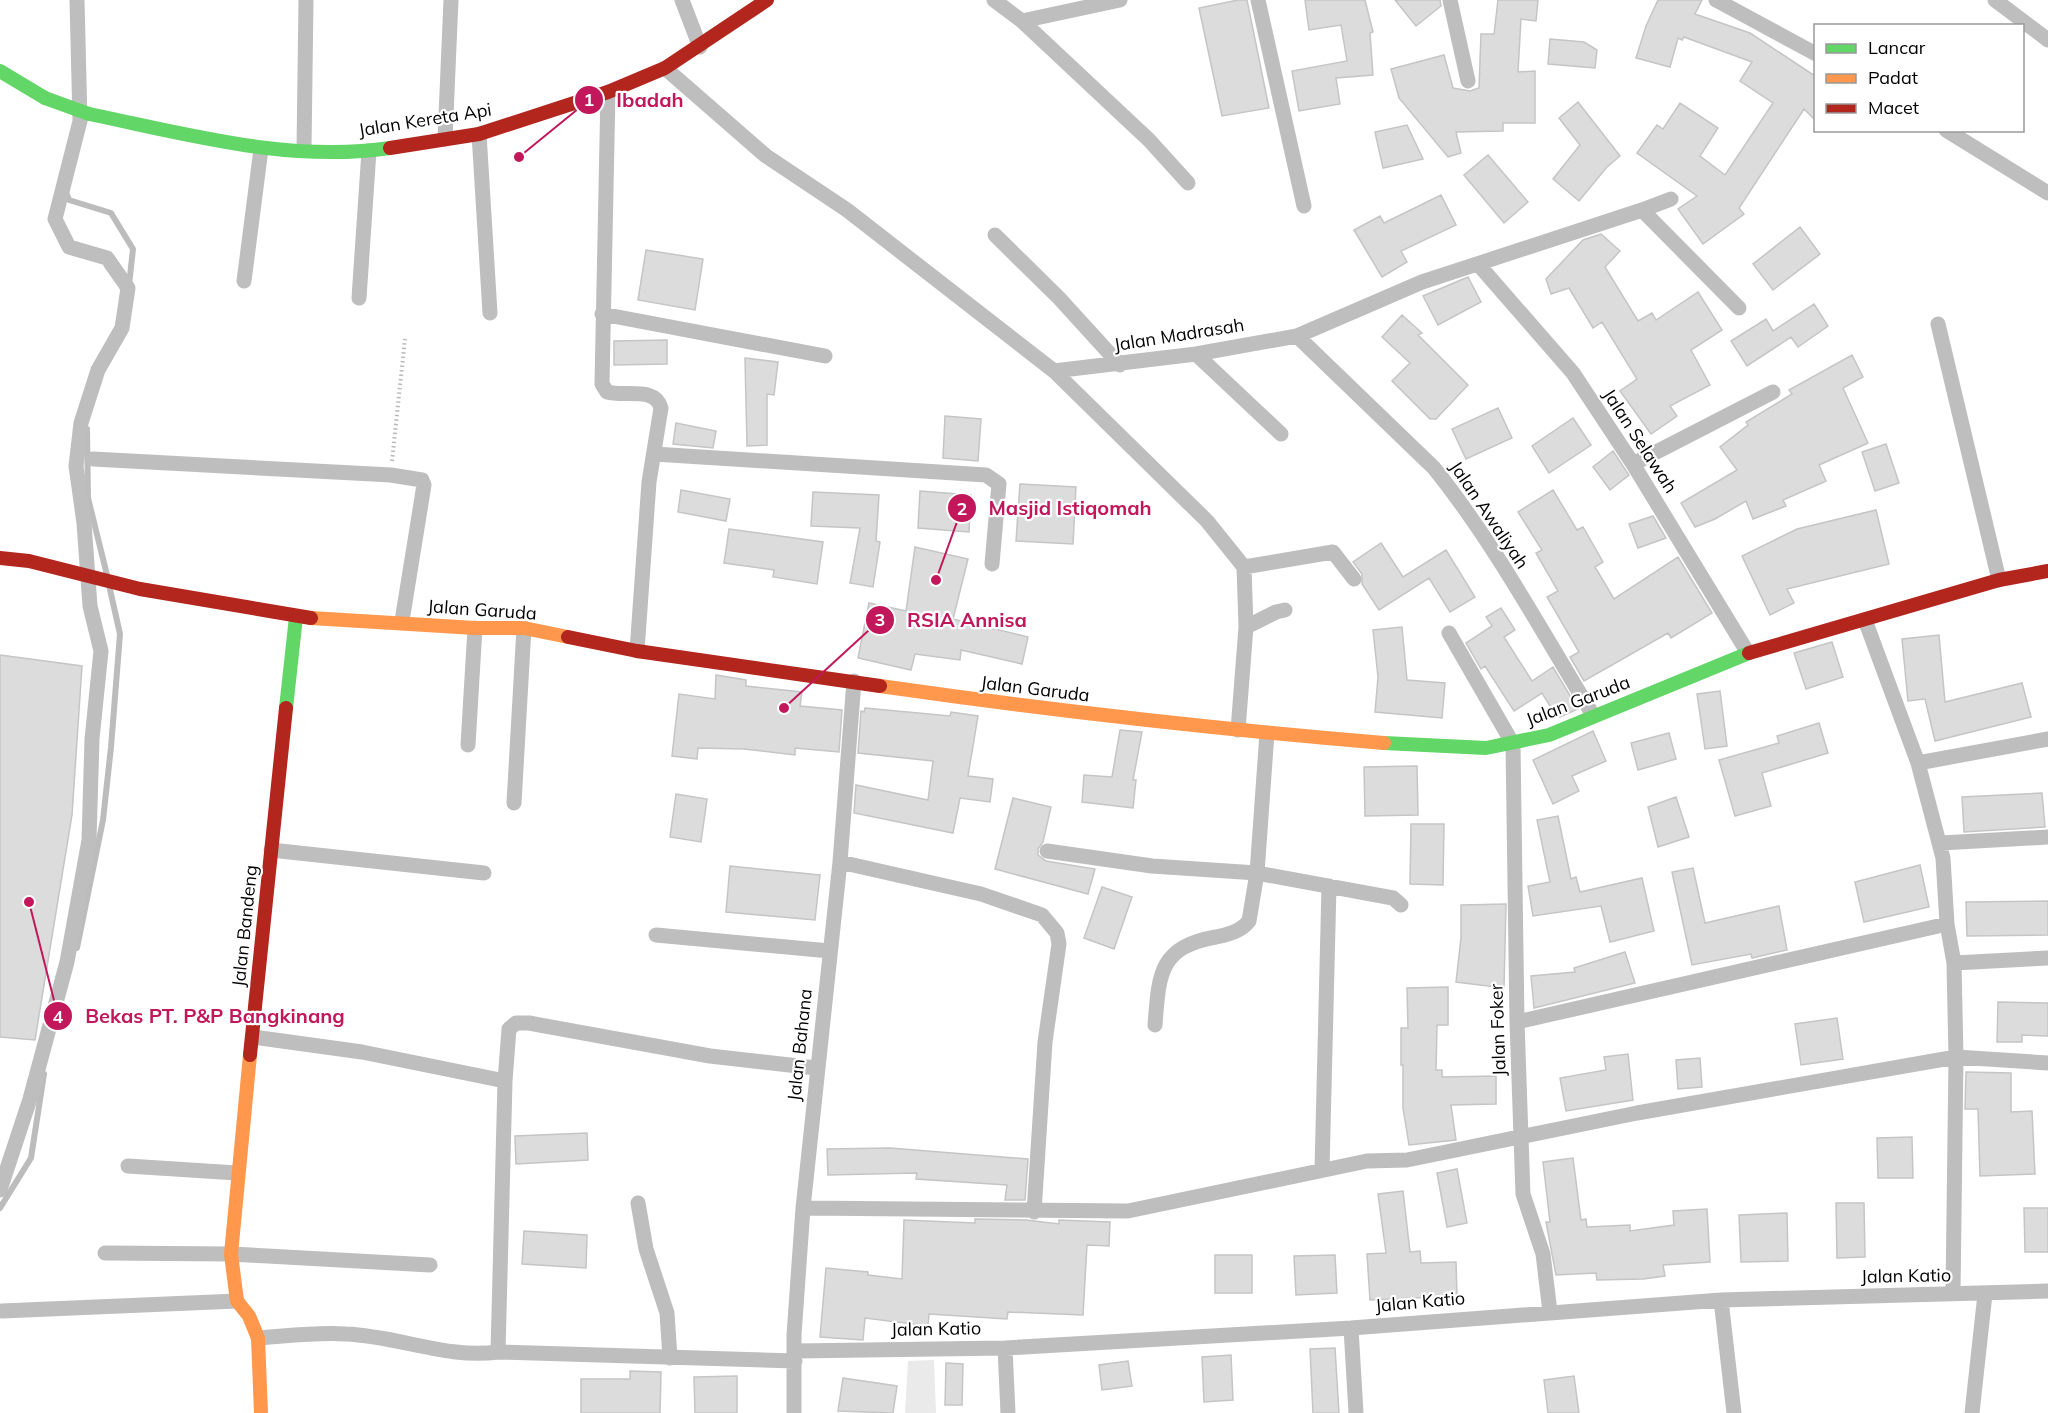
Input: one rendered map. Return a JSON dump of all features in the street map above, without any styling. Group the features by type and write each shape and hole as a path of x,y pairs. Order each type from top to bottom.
{"street":[{"path":"0,1190 30,1099 67,963 89,840 92,739 101,651 90,606 91,576 76,466 81,423 98,370 122,328 128,288 107,258 69,247 55,219 80,121 77,0"},
{"path":"304,149 306,0"},
{"path":"445,139 451,0"},
{"path":"682,0 700,47"},
{"name":"Jalan Kereta Api","path":"0,71 45,98 89,114 261,149 369,151 479,134 608,92 665,68 700,47 767,0"},
{"path":"994,0 1022,21 1149,140 1188,183"},
{"path":"1022,21 1120,0"},
{"path":"1258,0 1305,206"},
{"path":"1450,0 1467,81"},
{"path":"1716,0 1814,53"},
{"path":"1995,0 2048,40"},
{"path":"665,68 766,156 847,210 1054,371 1207,521 1244,567 1246,627 1238,730"},
{"path":"608,92 602,384 607,392 652,395 658,400 661,408 649,482 637,651"},
{"path":"1949,132 2048,193"},
{"path":"479,134 490,313"},
{"path":"244,281 261,149"},
{"path":"359,298 369,151"},
{"name":"Jalan Madrasah","path":"1054,371 1120,365 1297,336 1422,282 1671,199"},
{"path":"1642,210 1739,308"},
{"path":"995,235 1059,298 1120,365"},
{"name":"Jalan Selawah","path":"1478,264 1573,373 1633,464 1748,653"},
{"path":"602,314 825,356"},
{"path":"1938,324 1999,580"},
{"name":"Jalan Awaliyah","path":"1297,336 1434,468 1453,491 1484,536 1593,715"},
{"path":"1196,354 1281,434"},
{"path":"1633,464 1773,392"},
{"path":"654,454 986,475 999,484 992,564"},
{"path":"93,459 420,479 424,485 402,621"},
{"path":"1244,567 1333,552 1353,579"},
{"name":"Jalan Garuda","path":"0,558 29,561 140,589 296,617 402,621 475,628 524,628 637,651 1020,706 1267,733 1449,748 1513,744 1549,735 1748,653 1865,621 1999,580 2048,571"},
{"path":"1246,627 1285,610"},
{"name":"Jalan Bandeng","path":"261,1413 258,1338 249,1316 237,1301 231,1254 237,1173 296,617"},
{"path":"1865,621 1918,763 1941,843 1947,924 1954,963 1956,1057 1953,1294"},
{"path":"468,745 475,628"},
{"path":"514,803 524,628"},
{"path":"1449,633 1513,744"},
{"name":"Jalan Bahana","path":"794,1413 795,1312 803,1208 816,1068 840,862 854,681"},
{"path":"1155,1025 1158,983 1169,958 1181,946 1196,940 1226,935 1244,928 1250,921 1257,873 1267,733"},
{"path":"1918,763 2048,739"},
{"name":"Jalan Foker","path":"1513,744 1517,1022 1523,1194 1543,1254 1550,1312"},
{"path":"1941,843 2048,837"},
{"path":"271,850 484,873"},
{"path":"1047,851 1152,866 1257,873 1393,897 1401,905"},
{"path":"840,862 981,894 1042,915 1057,933 1059,944 1046,1042 1034,1212"},
{"path":"1322,1170 1329,886"},
{"path":"1517,1022 1947,924"},
{"path":"656,935 830,951"},
{"path":"1954,963 2048,958"},
{"path":"498,1352 505,1081 509,1029 516,1023 710,1056 816,1068"},
{"path":"253,1037 362,1052 505,1081"},
{"path":"803,1208 1034,1212 1128,1211 1366,1161 1407,1160 1754,1091 1956,1057 2048,1063"},
{"path":"128,1166 237,1173"},
{"path":"638,1203 646,1249 667,1313 669,1358"},
{"path":"105,1253 231,1254 430,1265"},
{"name":"Jalan Katio","path":"258,1338 346,1334 402,1341 466,1355 498,1352 669,1358 795,1356 1005,1348 1351,1328 1721,1300 2048,1291"},
{"path":"1972,1413 1985,1294"},
{"path":"1721,1300 1734,1413"},
{"path":"2,1311 237,1301"},
{"path":"1351,1328 1356,1413"},
{"path":"1005,1348 1008,1413"}],"path":[{"path":"391,476 405,339"}],"shaded area":[{"path":"934,1360 936,1413 905,1413 908,1361"}],"building":[{"path":"1247,0 1269,108 1222,116 1199,8"},
{"path":"1305,0 1365,0 1373,32 1370,33 1373,75 1336,78 1340,104 1299,111 1292,71 1347,61 1341,25 1309,30"},
{"path":"1395,0 1440,0 1441,6 1416,26"},
{"path":"1498,0 1538,0 1536,21 1521,19 1518,72 1535,71 1535,123 1503,123 1503,131 1456,132 1461,153 1448,157 1399,98 1391,69 1444,55 1453,88 1470,91 1479,88 1481,34 1494,34"},
{"path":"1658,0 1702,0 1695,14 1750,33 1814,75 1814,119 1804,109 1739,208 1744,214 1703,244 1678,209 1697,196 1637,153 1657,125 1663,129 1680,103 1718,128 1700,156 1725,175 1773,103 1740,81 1752,62 1684,37 1682,40 1678,38 1670,67 1636,58 1646,26"},
{"path":"1550,39 1584,42 1597,50 1595,68 1548,64"},
{"path":"1578,102 1620,156 1607,167 1579,201 1553,179 1580,145 1559,118"},
{"path":"1407,125 1423,159 1383,168 1375,132"},
{"path":"1488,155 1528,202 1504,223 1464,175"},
{"path":"1441,195 1456,225 1401,251 1407,262 1382,277 1354,230 1380,216 1384,223"},
{"path":"1800,227 1820,254 1773,290 1753,264"},
{"path":"1601,234 1620,251 1605,267 1638,321 1652,313 1656,320 1698,292 1722,330 1691,350 1710,385 1670,406 1677,416 1651,434 1620,391 1637,379 1602,322 1593,328 1569,288 1551,294 1546,279 1583,240"},
{"path":"646,250 703,259 695,310 638,300"},
{"path":"1468,277 1481,302 1438,325 1423,296"},
{"path":"1814,304 1828,326 1798,347 1791,337 1747,366 1731,341 1766,319 1773,331"},
{"path":"1402,315 1422,333 1418,335 1468,385 1436,419 1430,419 1392,381 1410,363 1382,337"},
{"path":"667,340 667,364 614,365 614,341"},
{"path":"1852,355 1863,377 1843,388 1868,443 1819,465 1826,481 1783,500 1786,506 1753,519 1746,501 1715,519 1695,527 1681,503 1737,470 1720,447 1748,425 1746,422 1792,394 1789,390"},
{"path":"745,358 778,362 774,395 767,394 767,445 747,446"},
{"path":"1498,408 1512,438 1466,459 1452,429"},
{"path":"945,416 981,419 978,461 943,458"},
{"path":"1573,418 1591,445 1549,473 1532,446"},
{"path":"676,423 716,431 713,448 673,444"},
{"path":"1886,444 1899,483 1875,491 1862,452"},
{"path":"1613,451 1629,475 1610,490 1593,467"},
{"path":"1020,484 1076,487 1073,544 1016,541"},
{"path":"681,490 730,499 726,521 678,512"},
{"path":"1553,490 1577,530 1583,527 1603,562 1595,567 1614,599 1678,557 1712,613 1671,638 1668,633 1584,681 1570,657 1579,652 1547,597 1558,591 1536,553 1542,550 1518,512"},
{"path":"920,491 971,495 969,532 918,528"},
{"path":"813,492 879,495 876,541 880,542 873,587 850,583 860,528 811,526"},
{"path":"1876,510 1889,564 1787,589 1794,603 1770,615 1742,556 1797,529"},
{"path":"1653,516 1666,538 1638,548 1629,524"},
{"path":"729,529 823,542 817,584 773,577 774,570 724,563"},
{"path":"1381,543 1403,577 1446,550 1475,597 1450,612 1429,578 1379,610 1362,584 1362,574 1353,562"},
{"path":"915,547 968,559 953,619 1028,637 1022,664 961,650 960,660 915,654 911,670 858,658 869,603 906,611"},
{"path":"1501,608 1515,630 1504,637 1532,681 1553,667 1578,709 1560,717 1558,712 1555,714 1542,693 1514,711 1485,666 1481,669 1466,643 1492,626 1486,617"},
{"path":"1402,627 1407,680 1445,683 1442,718 1375,712 1378,677 1373,630"},
{"path":"1939,635 1945,702 2022,683 2031,717 1935,741 1925,699 1908,701 1902,639"},
{"path":"1832,642 1843,677 1806,689 1794,653"},
{"path":"0,655 82,666 72,815 35,1040 0,1037"},
{"path":"716,675 746,680 746,686 802,692 800,706 842,710 839,752 795,748 795,755 744,749 698,748 697,759 672,756 679,694 715,699"},
{"path":"1720,691 1727,746 1705,749 1697,694"},
{"path":"865,708 950,716 951,712 978,716 968,776 993,779 990,802 960,798 953,833 854,813 856,785 928,800 933,761 858,753 861,711 864,712"},
{"path":"1819,723 1828,753 1762,773 1771,806 1735,816 1719,760 1779,743 1777,736"},
{"path":"1120,730 1142,732 1133,780 1136,780 1133,808 1082,802 1084,775 1112,777"},
{"path":"1593,731 1606,761 1572,776 1579,791 1553,804 1533,760"},
{"path":"1669,733 1676,759 1638,770 1631,743"},
{"path":"1417,766 1418,815 1365,816 1364,767"},
{"path":"2042,793 2045,827 1964,832 1962,797"},
{"path":"676,794 707,799 701,842 670,837"},
{"path":"1676,797 1689,837 1658,847 1648,807"},
{"path":"1013,798 1051,807 1038,855 1046,861 1095,869 1088,894 995,869"},
{"path":"1558,816 1571,879 1576,877 1580,892 1642,878 1654,931 1610,942 1601,906 1533,916 1528,886 1550,882 1537,820"},
{"path":"1411,824 1444,824 1443,885 1410,884"},
{"path":"1920,865 1929,907 1864,922 1855,882"},
{"path":"730,866 820,875 815,920 726,912"},
{"path":"1693,868 1705,923 1779,906 1787,950 1752,958 1751,954 1692,965 1672,872"},
{"path":"1102,887 1132,897 1114,949 1084,938"},
{"path":"2048,901 2048,935 1967,936 1966,902"},
{"path":"1506,904 1504,988 1456,982 1461,938 1461,905"},
{"path":"1625,952 1635,983 1534,1008 1531,976 1575,972 1574,968"},
{"path":"1448,987 1448,1025 1437,1025 1436,1070 1442,1070 1442,1077 1496,1076 1496,1104 1451,1105 1456,1140 1409,1145 1403,1108 1403,1065 1401,1065 1401,1028 1408,1028 1407,988"},
{"path":"1998,1002 2048,1003 2048,1036 2022,1035 2022,1042 1997,1042"},
{"path":"1837,1018 1843,1059 1801,1065 1795,1024"},
{"path":"1628,1054 1633,1100 1566,1111 1560,1078 1606,1070 1604,1057"},
{"path":"1700,1058 1702,1087 1678,1089 1676,1060"},
{"path":"1966,1072 2011,1073 2011,1112 2032,1111 2035,1174 1980,1176 1978,1109 1965,1109"},
{"path":"587,1133 588,1160 516,1164 515,1136"},
{"path":"1912,1137 1913,1178 1878,1178 1877,1138"},
{"path":"890,1148 1028,1159 1025,1200 1005,1200 1007,1185 916,1179 917,1173 828,1175 827,1149"},
{"path":"1573,1158 1581,1220 1586,1219 1587,1227 1630,1225 1630,1231 1674,1225 1673,1211 1707,1209 1710,1262 1663,1265 1665,1276 1643,1279 1597,1280 1596,1273 1556,1275 1546,1222 1550,1222 1543,1162"},
{"path":"1457,1169 1467,1223 1447,1227 1437,1173"},
{"path":"1403,1191 1410,1252 1420,1251 1421,1263 1456,1262 1457,1296 1370,1300 1367,1254 1386,1253 1378,1194"},
{"path":"1836,1203 1864,1203 1865,1257 1837,1258"},
{"path":"2024,1208 2048,1208 2048,1252 2025,1252"},
{"path":"1787,1213 1788,1261 1741,1262 1739,1215"},
{"path":"975,1219 1026,1220 1059,1224 1059,1220 1110,1222 1109,1246 1087,1245 1083,1315 1008,1312 1007,1319 929,1314 928,1326 865,1318 863,1340 820,1337 826,1268 868,1272 868,1275 902,1279 904,1220 975,1223"},
{"path":"524,1231 587,1235 586,1268 522,1264"},
{"path":"1215,1255 1252,1255 1252,1293 1215,1293"},
{"path":"1335,1255 1337,1293 1296,1295 1294,1256"},
{"path":"1335,1348 1339,1413 1313,1413 1310,1349"},
{"path":"1231,1355 1233,1400 1204,1402 1202,1357"},
{"path":"1128,1361 1132,1386 1102,1390 1099,1365"},
{"path":"946,1363 963,1364 962,1405 945,1405"},
{"path":"630,1371 661,1372 660,1413 581,1413 581,1379 630,1379"},
{"path":"737,1376 737,1413 695,1413 694,1377"},
{"path":"1574,1376 1579,1413 1548,1413 1544,1380"},
{"path":"843,1378 897,1386 893,1413 838,1411"}],"waterway":[{"path":"65,190 69,200 111,213 133,249 129,285"},
{"path":"87,429 88,498 107,575"},
{"path":"77,948 103,820 111,747 120,634 109,585"},
{"path":"0,1208 31,1158 44,1074"}],"traffic: fast":[{"path":"0,71 45,98"},
{"path":"45,98 89,114"},
{"path":"89,114 201,138 276,149 352,152 390,148"},
{"path":"286,708 296,617"},
{"path":"1384,743 1486,748 1549,735 1749,653"}],"traffic: slow":[{"path":"311,618 475,628 524,628 568,637"},
{"path":"880,686 1132,718 1384,743"},
{"path":"250,1055 231,1254 237,1301 249,1316 258,1338 261,1413"}],"traffic: jam":[{"path":"390,148 479,134 608,92 665,68 767,0"},
{"path":"0,558 29,561 140,589 311,618"},
{"path":"1749,653 1999,580 2048,571"},
{"path":"568,637 637,651 880,686"},
{"path":"250,1055 286,708"}],"place":[{"name":"Ibadah","path":"519,157"},
{"name":"Masjid Istiqomah","path":"936,580"},
{"name":"RSIA Annisa","path":"784,708"},
{"name":"Bekas PT. P&P Bangkinang","path":"29,902"}]}
